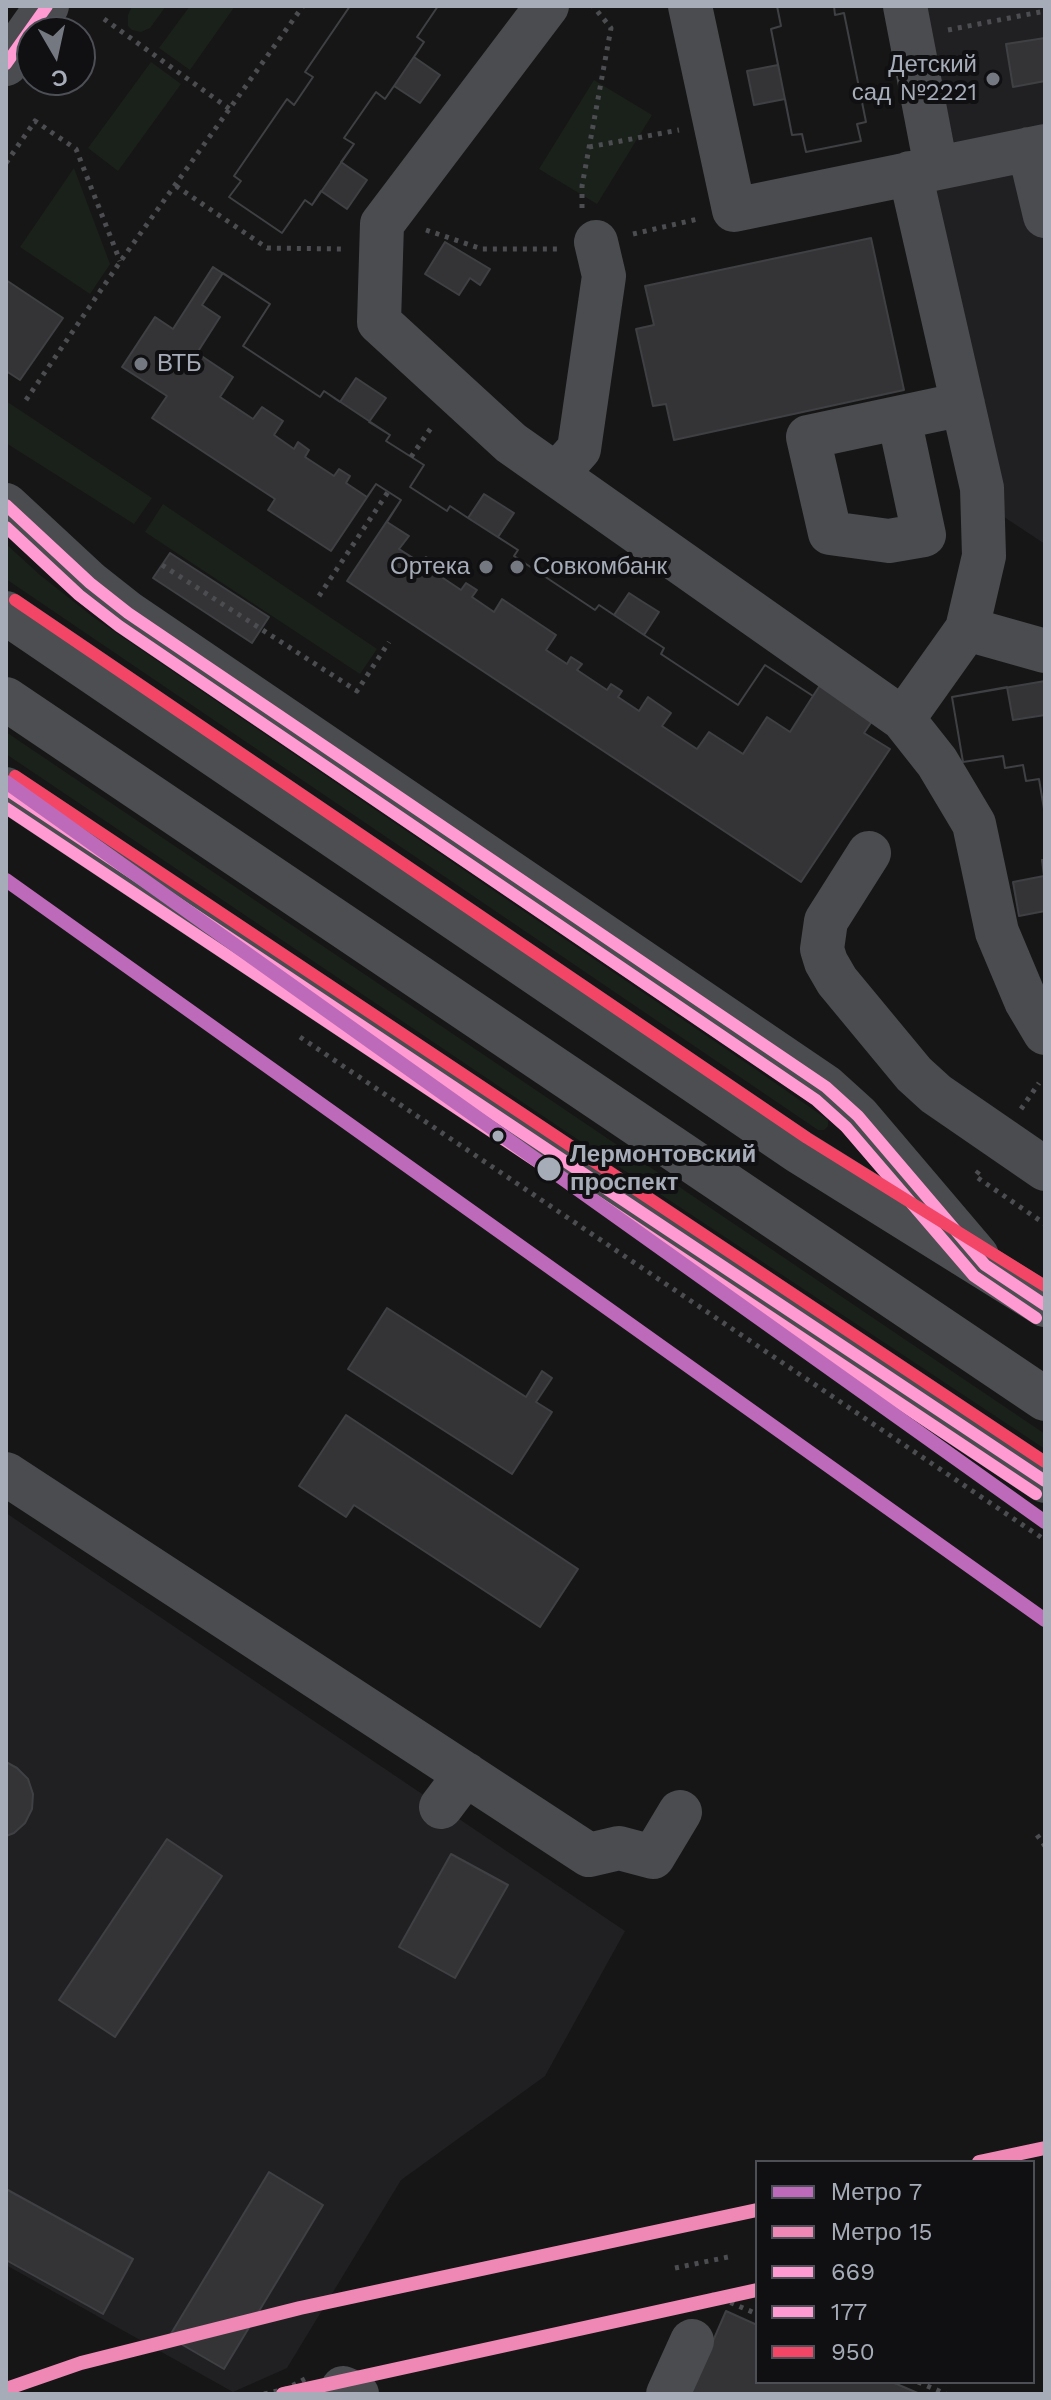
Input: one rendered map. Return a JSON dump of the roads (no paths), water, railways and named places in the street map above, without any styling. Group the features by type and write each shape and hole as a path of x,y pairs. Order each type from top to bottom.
{"main road":[{"path":"6,613 798,1151 1045,1305"},
{"path":"6,699 1045,1399"}],"street":[{"path":"6,64 47,6"},
{"path":"547,6 382,224 379,322 511,443 903,719 937,762 974,824 997,932 1026,1001 1045,1033"},
{"path":"690,6 734,210 1037,147 1045,216"},
{"path":"903,719 967,629 984,556 982,488 963,404 923,170 908,22"},
{"path":"557,474 579,449 604,276 589,229"},
{"path":"899,418 963,404"},
{"path":"6,505 90,583 128,613 826,1087 858,1116 985,1265"},
{"path":"967,629 1045,651"},
{"path":"6,789 1045,1481"},
{"path":"869,853 826,921 822,949 826,962 837,981 914,1074 936,1094 1045,1169"},
{"path":"6,1474 454,1790 589,1855 619,1848 653,1857 680,1812"},
{"path":"668,2394 692,2341"}],"metro line":[{"name":"7","path":"6,782 1045,1522"},
{"name":"7","path":"6,880 1045,1620"},
{"name":"15","path":"988,2160 1045,2148"},
{"name":"15","path":"6,2389 81,2363 300,2308 755,2210"},
{"name":"15","path":"283,2394 755,2290"}],"place":[{"name":"Детский сад №2221","path":"993,79"},
{"name":"ВТБ","path":"141,364"},
{"name":"Ортека","path":"486,567"},
{"name":"Совкомбанк","path":"517,567"},
{"name":"Лермонтовский проспект","path":"549,1169"}]}
